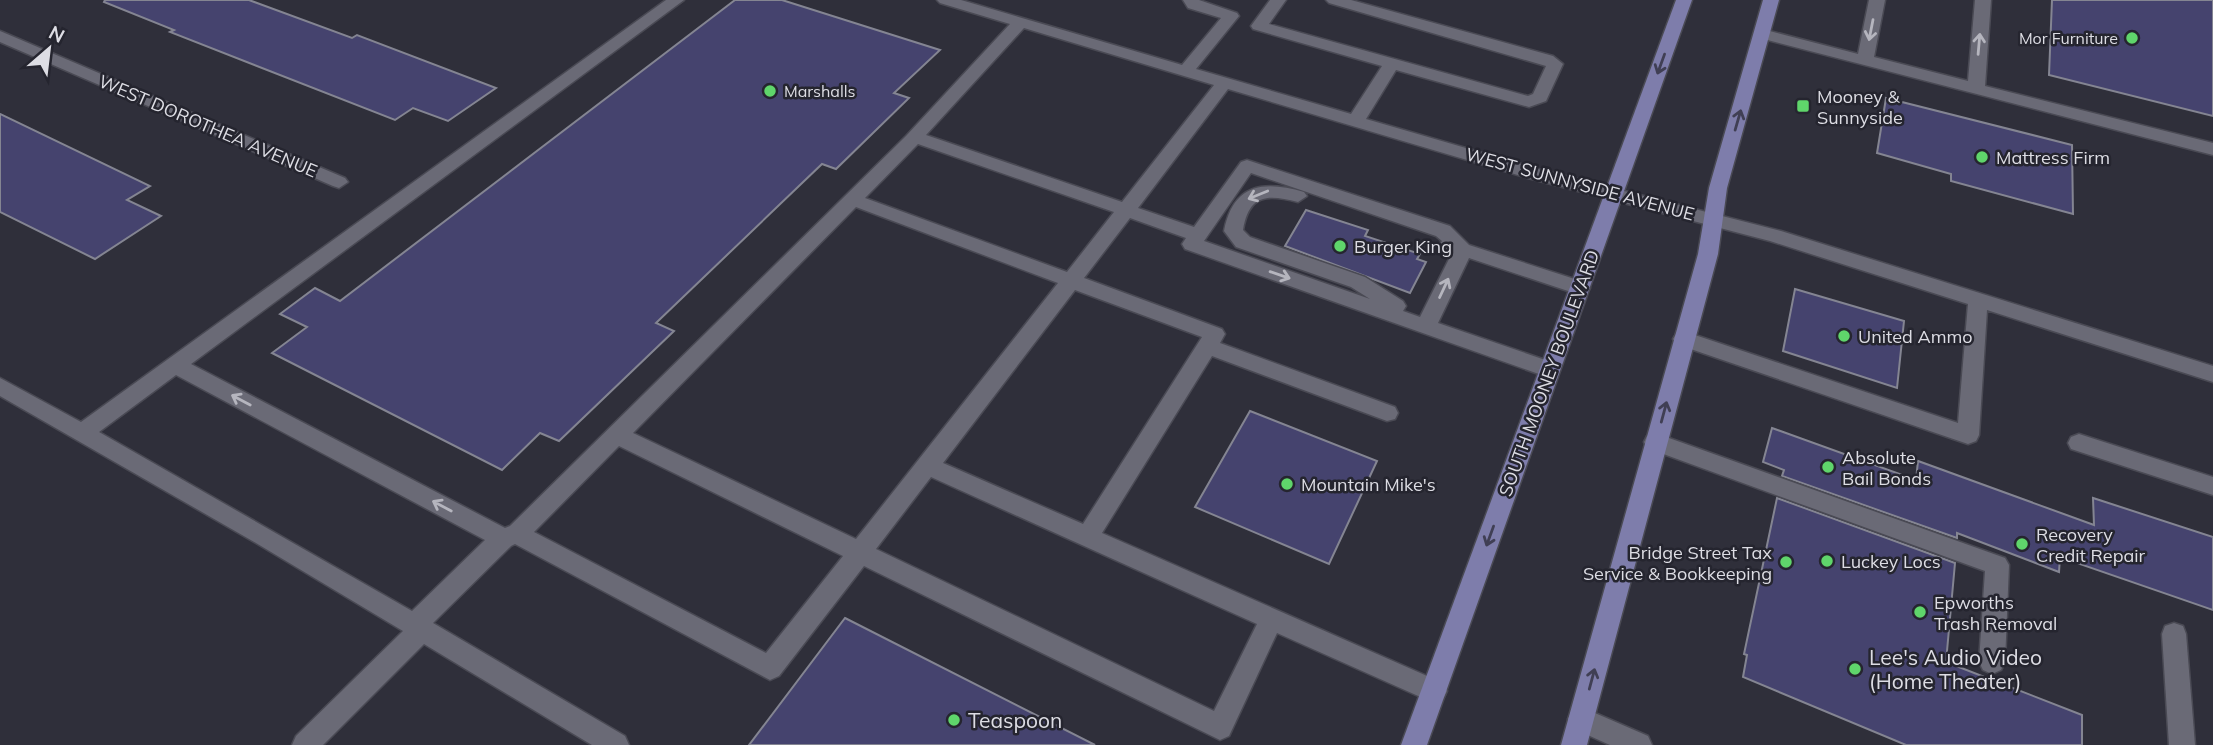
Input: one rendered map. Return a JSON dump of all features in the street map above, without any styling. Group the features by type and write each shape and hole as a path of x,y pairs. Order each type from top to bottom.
{"main road":[{"name":"SOUTH MOONEY BOULEVARD","path":"1414,745 1684,0"},
{"path":"1574,745 1708,254 1718,188 1771,0"}],"street":[{"path":"82,433 676,0"},
{"name":"WEST SUNNYSIDE AVENUE","path":"945,0 1614,195 1713,220 2213,374"},
{"path":"1191,0 1193,5 1259,26 1529,102 1540,97 1555,64 1547,59 1334,0"},
{"path":"1259,26 1278,0"},
{"path":"1866,60 1877,0"},
{"path":"1976,89 1983,0"},
{"path":"1186,71 1231,16"},
{"path":"305,745 417,628 617,435 914,137 1020,23"},
{"path":"1762,34 2213,149"},
{"name":"WEST DOROTHEA AVENUE","path":"0,36 339,182"},
{"path":"1356,121 1391,64"},
{"path":"175,365 770,668 1225,82"},
{"path":"914,137 1198,235"},
{"path":"1462,250 1443,230 1247,166 1192,244 1550,370"},
{"path":"1426,326 1358,282 1243,242 1233,231 1234,219 1247,198 1260,191 1278,190 1580,288"},
{"path":"851,199 1215,334 1087,537"},
{"path":"1426,326 1462,250"},
{"path":"1684,339 1968,435 1978,300"},
{"path":"1207,346 1387,413"},
{"path":"0,386 252,529 616,745"},
{"path":"617,435 1220,727 1272,620"},
{"path":"1656,442 1997,565 1992,662"},
{"path":"2079,443 2213,486"},
{"path":"928,466 1434,691"},
{"path":"2174,634 2182,745"},
{"path":"1581,719 1639,745"}],"building":[{"path":"249,0 352,38 357,35 496,88 448,121 413,108 395,120 170,32 174,30 104,2"},
{"path":"735,0 782,0 940,50 894,93 909,98 836,169 822,164 656,323 674,331 559,441 540,433 502,470 272,353 307,327 280,314 315,288 340,301"},
{"name":"Mor Furniture","path":"2052,0 2213,0 2213,116 2049,75"},
{"name":"Mattress Firm","path":"1886,98 2072,145 2073,214 1951,181 1951,174 1877,153"},
{"path":"0,114 150,186 127,200 161,216 95,259 0,212"},
{"name":"Burger King","path":"1306,210 1368,230 1365,236 1420,254 1417,259 1426,262 1410,293 1285,246"},
{"name":"United Ammo","path":"1795,289 1904,321 1897,388 1783,351"},
{"name":"Mountain Mike's","path":"1250,411 1377,461 1329,564 1195,507"},
{"path":"1772,428 1916,480 1918,461 2094,525 2093,498 2213,537 2213,610 2060,557 2059,572 1957,533 1957,538 1782,476 1784,470 1763,462"},
{"path":"1777,498 1955,563 1946,662 2082,715 2082,745 1906,745 1743,677 1747,655 1744,654"},
{"path":"845,618 1095,745 749,745"}],"place":[{"name":"Mor Furniture","path":"2132,38"},
{"name":"Marshalls","path":"770,91"},
{"name":"Mooney & Sunnyside","path":"1803,106"},
{"name":"Mattress Firm","path":"1982,157"},
{"name":"Burger King","path":"1340,246"},
{"name":"United Ammo","path":"1844,336"},
{"name":"Absolute Bail Bonds","path":"1828,467"},
{"name":"Mountain Mike's","path":"1287,484"},
{"name":"Recovery Credit Repair","path":"2022,544"},
{"name":"Luckey Locs","path":"1827,561"},
{"name":"Bridge Street Tax Service & Bookkeeping","path":"1786,562"},
{"name":"Epworths Trash Removal","path":"1920,612"},
{"name":"Lee's Audio Video (Home Theater)","path":"1855,669"},
{"name":"Teaspoon","path":"954,720"}]}
